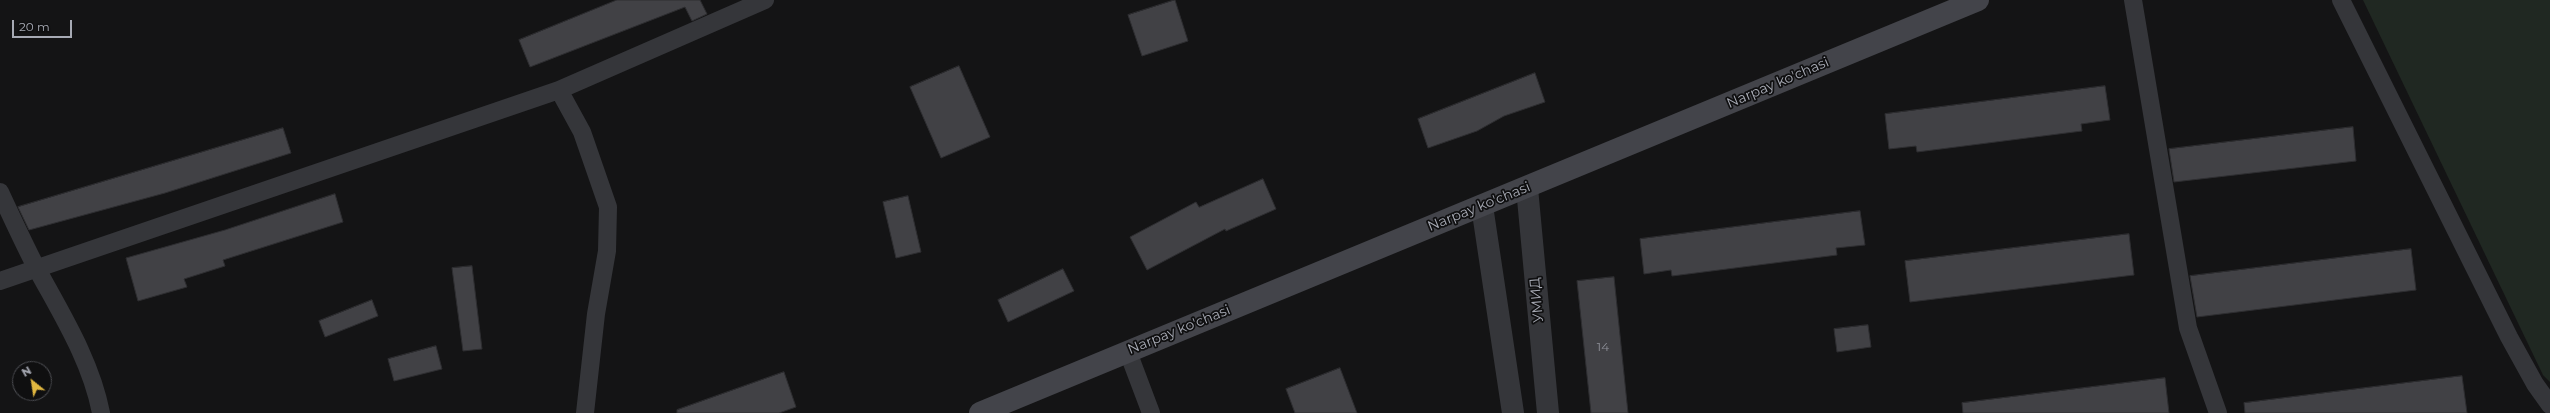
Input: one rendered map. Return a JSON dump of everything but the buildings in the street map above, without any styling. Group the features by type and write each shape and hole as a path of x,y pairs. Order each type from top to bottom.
{"main road":[{"name":"Narpay ko'chasi","path":"980,413 1527,188 1978,0"}],"street":[{"path":"2133,0 2188,328 2218,413"},
{"path":"2340,0 2509,337 2535,384 2550,404"},
{"path":"0,281 559,90 762,1"},
{"path":"559,90 582,132 608,208 607,250 596,314 585,413"},
{"name":"УМИД","path":"1527,188 1548,413"},
{"path":"0,192 37,268 76,340 97,393 101,413"},
{"path":"1482,206 1513,413"},
{"path":"1128,352 1151,413"}],"shaded area":[{"path":"2363,0 2550,0 2550,382 2543,375"}]}
